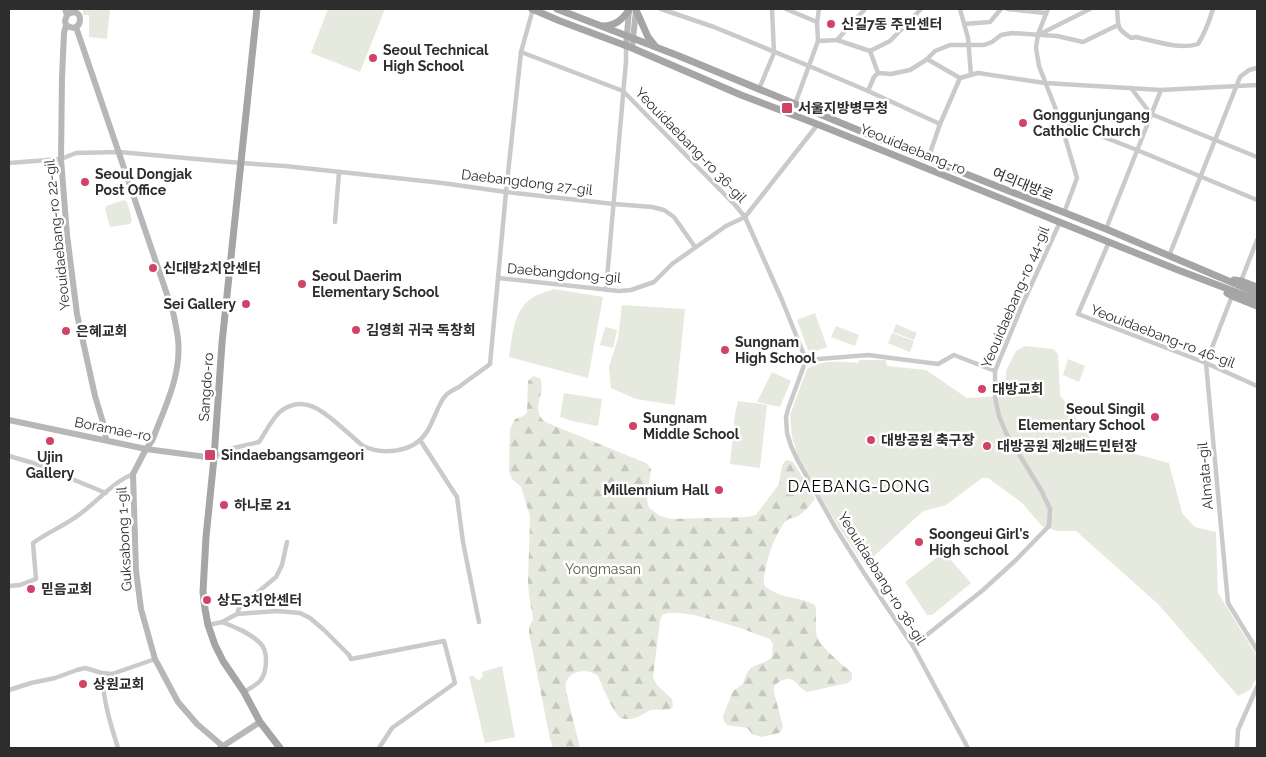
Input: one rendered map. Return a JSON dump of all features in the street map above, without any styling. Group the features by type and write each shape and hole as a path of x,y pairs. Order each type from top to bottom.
{"main road":[{"name":"Sangdo-ro","path":"257,9 222,343 203,592 208,625 223,662 244,692 260,722 280,748"},
{"name":"Yeouidaebang-ro","path":"533,9 629,47 741,95 1257,300"},
{"name":"여의대방로","path":"557,9 1106,229 1257,293"},
{"path":"598,25 612,25 633,9 648,37 657,48"},
{"path":"791,114 795,104"},
{"path":"818,124 821,115"},
{"path":"1223,279 1241,281 1257,287"},
{"path":"1221,287 1232,296 1257,306"}],"street":[{"path":"498,278 521,52 533,9"},
{"path":"606,290 623,91 633,9"},
{"path":"661,9 714,27 809,66 940,124"},
{"path":"759,89 774,53 772,9"},
{"path":"786,9 817,22"},
{"path":"795,104 818,41 817,22 819,9"},
{"path":"837,40 865,9"},
{"path":"818,41 837,40 870,52 890,41 921,9"},
{"path":"960,9 969,45 971,75"},
{"path":"964,24 990,22 1001,9"},
{"path":"1008,9 1047,11 1038,34 1036,48 1039,66 1060,120 1077,178 1064,213"},
{"path":"1038,34 1046,32 1090,9"},
{"path":"1117,9 1118,25 1121,31 1131,38 1136,37 1173,45 1193,46 1198,44 1207,30 1213,9"},
{"path":"76,11 80,16 79,25 70,28 64,20 66,12 76,11"},
{"name":"Yeouidaebang-ro 22-gil","path":"66,25 62,77 61,159 67,235 77,314 106,440"},
{"path":"868,91 874,76 910,70 927,59 935,51 950,45 984,45 1001,35 1012,32 1056,36 1084,42 1118,25"},
{"path":"9,586 20,585 36,579 34,543 80,515 128,476 134,474 152,441 173,387 177,366 178,341 173,312 76,27"},
{"path":"521,52 623,91"},
{"path":"870,52 878,74"},
{"path":"927,59 960,78 978,73 1045,83 1161,90 1257,86"},
{"path":"1169,256 1240,77 1250,70 1257,68"},
{"path":"928,159 940,124 960,78"},
{"path":"1131,88 1151,114 1257,157"},
{"path":"1106,229 1161,90"},
{"name":"Yeouidaebang-ro 36-gil","path":"623,91 724,193 745,217 806,360 786,418 787,433 791,446 840,535 912,646 968,748"},
{"path":"1060,120 1257,200"},
{"name":"Daebangdong-gil","path":"420,440 426,433 445,396 490,364 498,278 606,290 631,290 654,282 666,269 695,247 726,226 745,217 818,124"},
{"name":"Daebangdong 27-gil","path":"9,163 61,159 76,153 118,152 367,174 506,192 652,207 664,210 674,217 695,247"},
{"path":"335,222 339,172"},
{"name":"Yeouidaebang-ro 44-gil","path":"912,646 983,590 1049,526 1050,509 1041,490 1006,433 999,416 995,397 995,371 1023,303 1064,213"},
{"path":"1241,281 1257,240"},
{"name":"Yeouidaebang-ro 46-gil","path":"1109,242 1078,314 1257,386"},
{"name":"Almata-gil","path":"1232,296 1206,364 1228,603 1257,650"},
{"path":"806,360 868,355 938,364 954,354 995,371"},
{"path":"214,458 225,450 259,442 280,412 297,404 310,404 322,410 363,446 370,449 377,451 394,450 404,448 420,440 457,497 463,542 479,622"},
{"name":"Boramae-ro","path":"9,420 146,449 214,458"},
{"path":"9,456 33,463 106,493"},
{"name":"Guksabong 1-gil","path":"134,474 136,571 141,608 155,659 178,702 222,748"},
{"path":"237,614 239,608 276,577 282,565 288,542"},
{"path":"208,625 222,622 237,614 277,611 300,613 310,618 328,634 351,659 444,641 455,683 392,728 379,748"},
{"path":"222,622 240,629 263,647 266,663 262,678 244,692"},
{"path":"9,690 85,668 112,674 155,659"},
{"path":"102,673 107,713 118,748"},
{"path":"1238,748 1238,730 1257,687"},
{"path":"222,748 260,722"}],"green space":[{"path":"83,9 110,9 107,39 89,37 89,15 83,15"},
{"path":"328,9 385,9 360,72 311,53"},
{"path":"124,200 127,202 132,220 130,224 110,227 105,209 106,206"},
{"path":"554,289 603,297 588,378 509,357 514,327 523,306 534,297"},
{"path":"622,305 685,309 675,405 636,399 611,388 609,367 618,338"},
{"path":"815,313 827,347 813,352 808,350 797,320"},
{"path":"896,324 917,333 914,340 893,332"},
{"path":"836,326 859,335 855,346 831,337"},
{"path":"605,327 617,330 613,348 600,345"},
{"path":"892,333 914,341 910,352 888,343"},
{"path":"1025,346 1053,349 1058,354 1060,395 1094,443 1169,463 1182,513 1195,527 1216,532 1218,593 1257,656 1257,677 1250,690 1238,696 1158,604 1076,531 1057,531 1042,526 1021,502 988,478 982,478 946,505 923,511 872,558 863,563 838,526 800,462 792,437 790,415 807,369 824,363 858,363 859,360 886,360 887,366 926,370 967,398 1005,396 1006,371 1016,351"},
{"path":"1068,359 1085,366 1079,382 1063,375"},
{"path":"772,372 791,381 780,407 757,402"},
{"name":"Yongmasan","path":"533,376 540,378 542,384 538,411 545,422 646,463 651,469 647,501 649,508 660,516 671,519 747,517 756,515 779,484 782,466 786,460 792,461 815,499 803,512 786,521 781,528 773,543 767,561 764,585 776,593 815,605 816,632 819,640 832,656 852,673 852,679 848,683 807,692 791,679 778,682 774,687 774,692 783,727 781,731 762,737 752,734 747,728 727,725 723,716 733,691 743,684 748,671 772,657 773,644 770,639 698,616 683,613 662,615 653,677 657,685 672,699 673,707 651,710 632,719 622,718 618,716 612,706 598,676 585,671 576,672 568,678 566,691 580,748 553,748 529,633 533,619 528,583 530,516 521,487 512,479 509,471 510,429 515,419 527,413 528,381"},
{"path":"564,393 602,399 598,426 560,417"},
{"path":"738,401 767,405 760,468 730,464"},
{"path":"939,556 948,557 971,583 932,615 927,615 905,582"},
{"path":"502,666 515,737 485,743 469,676 474,676 479,680 483,676 482,672"}],"place":[{"name":"신길7동 주민센터","path":"831,24"},
{"name":"Seoul Technical High School","path":"373,58"},
{"name":"서울지방병무청","path":"787,108"},
{"name":"Gonggunjungang Catholic Church","path":"1023,123"},
{"name":"Seoul Dongjak Post Office","path":"85,182"},
{"name":"신대방2치안센터","path":"153,268"},
{"name":"Seoul Daerim Elementary School","path":"302,284"},
{"name":"Sei Gallery","path":"246,304"},
{"name":"김영희 귀국 독창회","path":"356,330"},
{"name":"은혜교회","path":"66,331"},
{"name":"Sungnam High School","path":"725,350"},
{"name":"대방교회","path":"982,389"},
{"name":"Seoul Singil Elementary School","path":"1155,417"},
{"name":"Sungnam Middle School","path":"633,426"},
{"name":"대방공원 축구장","path":"871,440"},
{"name":"Ujin Gallery","path":"50,441"},
{"name":"대방공원 제2배드민턴장","path":"987,446"},
{"name":"Sindaebangsamgeori","path":"210,455"},
{"name":"Millennium Hall","path":"719,490"},
{"name":"하나로 21","path":"224,505"},
{"name":"Soongeui Girl's High school","path":"919,542"},
{"name":"믿음교회","path":"31,589"},
{"name":"상도3치안센터","path":"207,600"},
{"name":"상원교회","path":"83,684"}],"district":[{"name":"DAEBANG-DONG","path":"859,486"}]}
